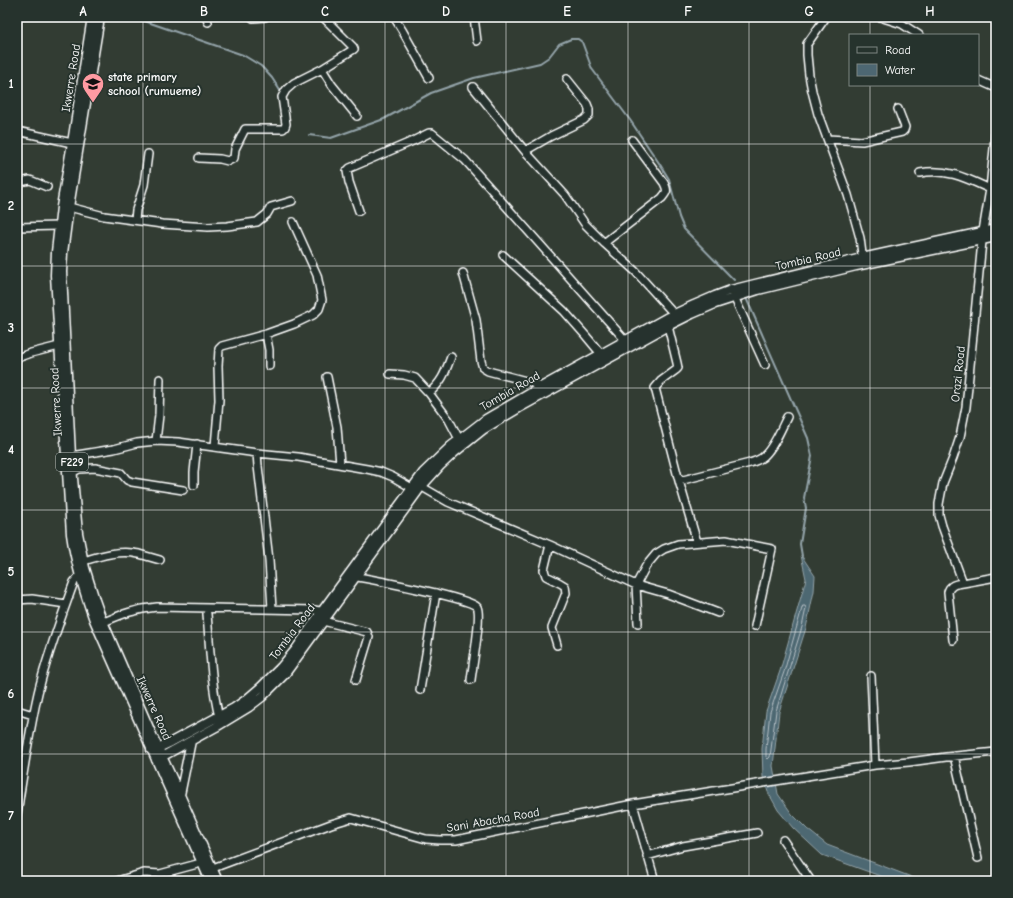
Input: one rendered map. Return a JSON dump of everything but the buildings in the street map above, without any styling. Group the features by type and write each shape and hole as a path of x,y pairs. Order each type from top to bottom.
{"main road":[{"name":"Ikwerre Road","path":"92,17 61,207 55,275 62,409 71,534 73,547 83,574 153,737 155,749"},
{"name":"Ikwerre Road","path":"100,17 63,253 62,289 71,456 78,533 84,561 83,574 86,596 94,620 155,749 201,863 210,881"},
{"name":"Tombia Road","path":"983,236 996,229"},
{"name":"Tombia Road","path":"416,486 484,429 667,322 674,314 694,305 732,294 758,290 863,261 983,236 996,237"},
{"name":"Tombia Road","path":"159,758 249,707 262,697 285,674 326,612 431,464 459,439 486,419 601,354 667,322 692,314 732,294"},
{"name":"Tombia Road","path":"155,749 219,717 248,699 281,667 321,621"},
{"path":"153,737 159,741 171,742"},
{"path":"180,795 190,741"},
{"name":"Ikwerre Road","path":"159,758 180,795 218,881"}],"street":[{"path":"253,18 265,17"},
{"path":"199,158 220,158 228,161 234,158 235,149 244,129 285,128 286,124 282,97 286,90 354,48 323,17"},
{"path":"394,17 429,78"},
{"path":"474,17 477,41"},
{"path":"826,17 807,44 809,75 818,114 848,195 860,238 863,261"},
{"path":"880,17 902,24 917,34"},
{"path":"322,69 332,85 357,116"},
{"path":"525,151 584,120 589,115 587,104 567,79"},
{"path":"979,80 996,88"},
{"path":"473,87 525,151 565,195 585,224 635,271 674,314"},
{"path":"828,139 862,141 902,132 905,127 898,109"},
{"name":"Orazi Road","path":"963,583 942,526 939,515 939,504 943,483 960,437 966,407 983,236 990,189 996,128"},
{"path":"17,131 72,143"},
{"path":"359,211 349,182 347,171 350,168 432,133 465,160 626,341"},
{"path":"604,243 662,198 666,193 667,189 664,183 632,140"},
{"path":"135,220 136,210 144,185 148,154"},
{"path":"920,173 936,171 954,174 990,189"},
{"path":"17,181 20,182 30,180 47,188"},
{"path":"69,207 104,216 162,224 208,227 240,225 257,222 267,214 271,207 292,201"},
{"path":"214,446 219,400 219,349 222,346 266,334 294,324 313,315 319,309 322,300 317,275 292,222"},
{"path":"17,228 59,226"},
{"path":"503,255 564,311 601,354"},
{"path":"463,273 476,320 483,368 488,371 530,382 541,387"},
{"path":"732,294 765,366"},
{"path":"667,322 678,368 654,388 697,542"},
{"path":"266,334 269,350 269,366"},
{"path":"17,358 30,353 59,346"},
{"path":"429,393 438,386 451,357"},
{"path":"390,374 415,378 429,393 449,420 459,439"},
{"path":"327,377 337,427 340,464"},
{"path":"156,441 156,430 159,415 160,379"},
{"path":"679,481 750,463 764,457 770,450 787,417"},
{"path":"71,456 156,441 197,444 298,457 381,472 550,545 636,586 668,594 718,613"},
{"path":"194,485 197,444"},
{"path":"257,452 269,560 272,609"},
{"path":"73,472 79,469 95,468 121,473 127,480 132,482 183,490"},
{"path":"638,623 636,586 646,566 656,554 664,549 678,544 726,540 772,549 755,626"},
{"path":"550,545 544,570 546,576 560,582 565,586 566,593 552,628 557,645"},
{"path":"84,561 103,555 116,553 137,554 160,560"},
{"path":"17,814 30,730 38,692 74,582 83,574"},
{"path":"352,576 436,593 470,603 476,607 478,612 477,631 471,680"},
{"path":"953,640 948,592 949,588 954,584 996,577"},
{"path":"420,690 436,593"},
{"path":"17,600 32,599 66,604"},
{"path":"104,622 134,610 146,608 191,607 314,610 326,612"},
{"path":"207,614 216,704 219,717"},
{"path":"321,621 368,632 369,636 356,680"},
{"path":"871,676 874,764"},
{"path":"17,710 34,715"},
{"name":"Sani Abacha Road","path":"213,868 351,818 426,839 456,840 633,804 763,782 874,764 909,762 996,752"},
{"path":"954,756 978,858"},
{"path":"633,804 655,881"},
{"path":"648,856 683,846 757,833"},
{"path":"782,840 811,881"},
{"path":"117,881 144,873 160,874 201,863"}],"water":[{"path":"801,555 815,576 814,591 806,628 779,712 773,766 778,794 792,814 807,829 827,845 922,881 894,881 822,855 793,828 778,810 768,792 763,777 762,749 766,711 780,671 806,579"}],"waterway":[{"path":"133,17 243,55 261,66 272,78 281,92"},
{"path":"309,135 331,138 384,119 431,93 474,78 540,63 549,57 559,44 571,39 578,39 582,42 592,69 630,120 669,179 679,217 684,229 734,280"},
{"path":"747,300 808,438 812,456 804,498 806,508 800,544 802,556"}],"place":[{"name":"state primary school (rumueme)","path":"93,104"}]}
